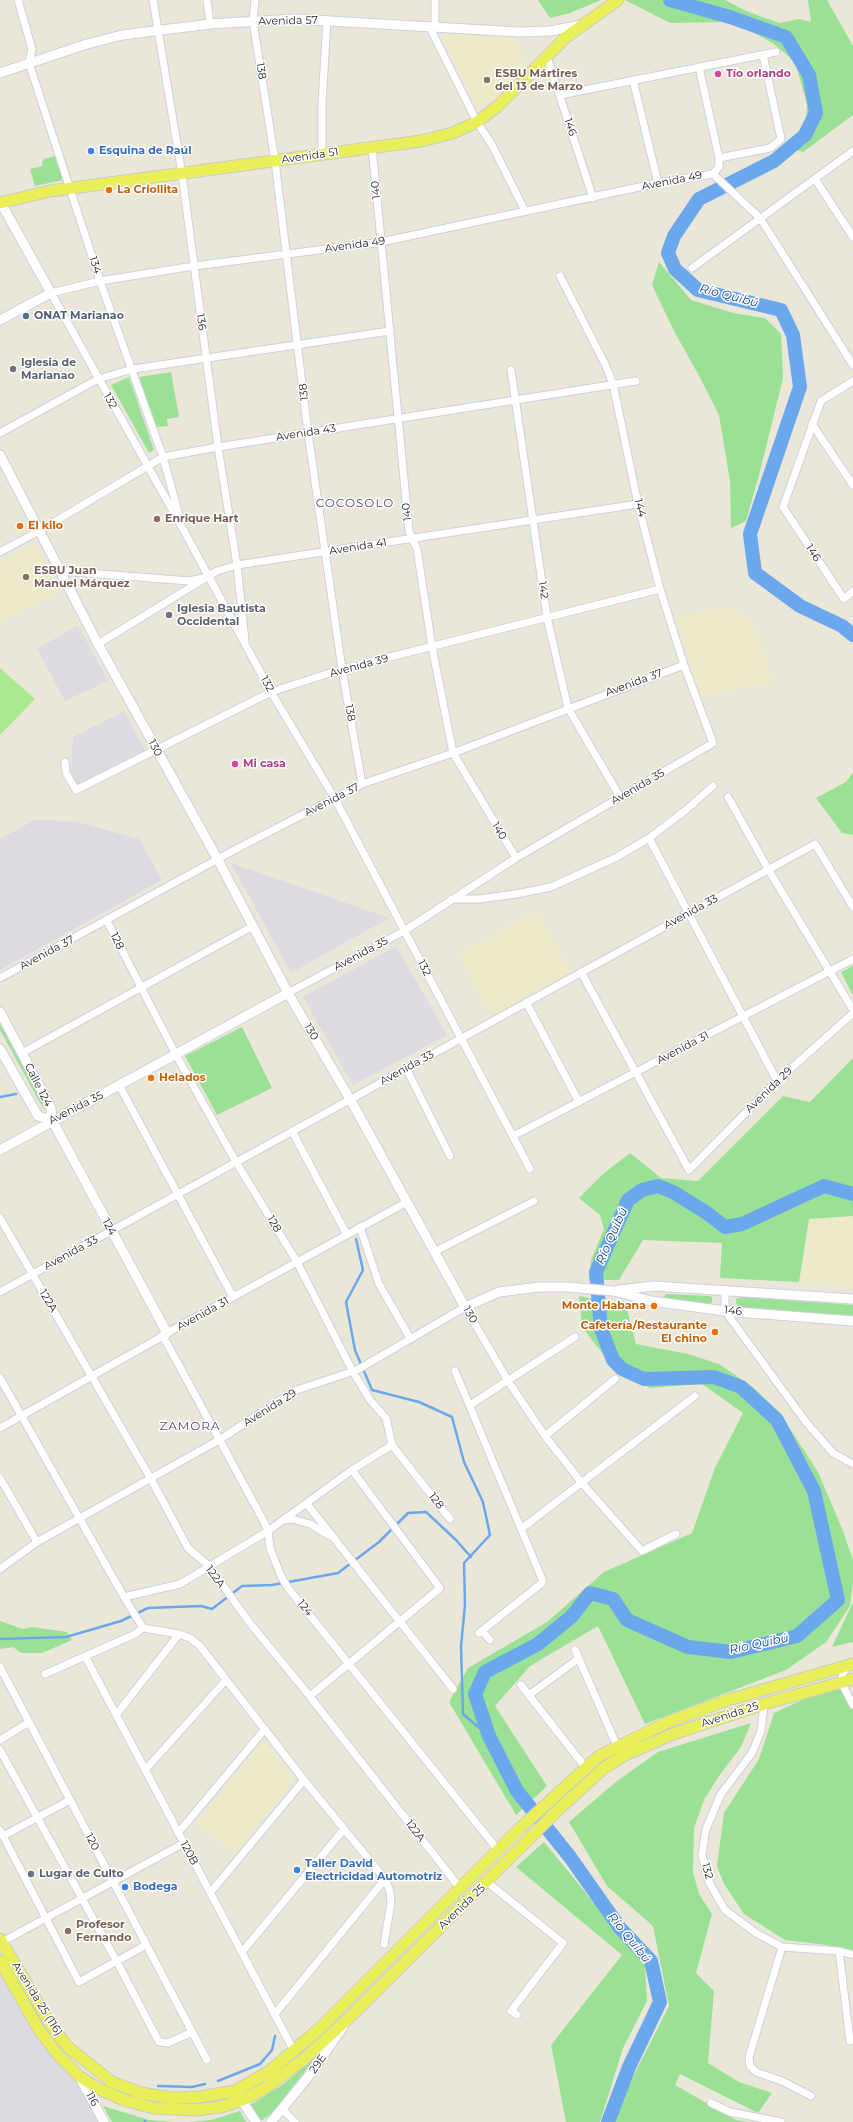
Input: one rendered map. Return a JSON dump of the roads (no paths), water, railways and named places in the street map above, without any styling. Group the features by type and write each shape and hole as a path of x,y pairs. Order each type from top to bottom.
{"main road":[{"name":"Avenida 51","path":"0,203 32,194 71,188 182,174 440,137 477,122 498,106 566,37 618,0"},
{"name":"Avenida 25","path":"80,2076 97,2088 124,2100 153,2108 195,2110 221,2106 270,2072 294,2051 520,1828 585,1767 599,1756 668,1722 728,1700 789,1683 852,1662"},
{"name":"Avenida 25","path":"238,2095 265,2088 304,2059 351,2016 558,1810 604,1768 625,1755 672,1734 764,1704 853,1679"},
{"name":"Avenida 25 (116)","path":"1,1940 50,2023 61,2038 69,2048 89,2066 112,2082 141,2093 172,2098 238,2095"},
{"name":"Avenida 25 (116)","path":"0,1961 39,2030 59,2056 80,2076"}],"street":[{"name":"134","path":"18,0 32,49 29,62 100,281 133,369 163,457 183,528"},
{"name":"136","path":"154,0 182,174 218,447 237,565 246,646"},
{"path":"207,0 210,24"},
{"name":"138","path":"255,0 253,21 275,161 285,255 298,344 308,433 342,669 362,784"},
{"path":"436,0 432,26 477,122 492,145 525,211"},
{"name":"Avenida 57","path":"0,73 29,62 122,35 210,24 295,19 519,32 550,31 582,25"},
{"path":"322,154 322,104 327,20"},
{"path":"560,95 776,52"},
{"path":"719,158 770,148 781,139 763,55"},
{"name":"146","path":"547,57 593,198"},
{"path":"700,67 719,158 719,167 713,174 732,190 760,218 853,365"},
{"path":"632,80 658,183"},
{"name":"140","path":"372,147 409,531 416,549 432,647 453,753 516,858"},
{"path":"692,268 853,151"},
{"name":"Avenida 49","path":"0,320 51,293 100,281 194,266 382,242 658,183 713,174"},
{"path":"816,179 853,237"},
{"name":"132","path":"0,203 183,528 271,692 335,799 530,1169"},
{"name":"144","path":"560,276 605,364 613,384 638,504 660,589 684,665 712,743"},
{"path":"0,433 98,379 133,369 390,331"},
{"name":"142","path":"511,370 547,617 568,708 620,797"},
{"name":"Avenida 43","path":"0,552 39,531 163,457 516,399 636,381"},
{"path":"853,382 821,401 812,424 853,485"},
{"name":"146","path":"812,424 783,507 844,599 853,591"},
{"name":"130","path":"0,455 98,644 218,860 288,993 350,1099 434,1252 508,1381 545,1436 582,1484 642,1551 676,1534"},
{"name":"Avenida 41","path":"98,644 209,577 217,570 237,565 638,504"},
{"path":"61,571 190,581 209,577"},
{"name":"Avenida 39","path":"64,762 66,773 76,790 157,751 271,692 342,669 660,589"},
{"name":"Avenida 37","path":"0,978 362,784 453,753 684,665"},
{"name":"Avenida 35","path":"0,1150 52,1120 176,1055 404,931 516,858 712,743"},
{"path":"451,899 486,898 551,887 617,857 649,838 686,810 712,786"},
{"path":"728,797 768,869 831,971 853,1012"},
{"path":"649,838 777,1081"},
{"name":"Avenida 33","path":"0,1292 815,844 853,907"},
{"name":"128","path":"107,921 176,1055 236,1162 297,1262 370,1400 386,1418 392,1445 450,1519"},
{"path":"22,1053 253,926"},
{"name":"Avenida 31","path":"513,1136 853,959"},
{"path":"581,972 636,1072"},
{"path":"526,1002 579,1102"},
{"name":"Calle 124","path":"0,1012 51,1108 52,1120 38,1116 0,1049"},
{"name":"Avenida 29","path":"636,1072 689,1170 777,1081 853,1012"},
{"path":"406,1068 450,1156"},
{"path":"119,1085 234,1297"},
{"name":"124","path":"52,1120 112,1230 219,1440 268,1531 270,1548 281,1576 288,1588 498,1850"},
{"path":"292,1131 347,1235"},
{"path":"434,1252 534,1201"},
{"name":"Avenida 31","path":"0,1428 165,1335 407,1202"},
{"name":"122A","path":"0,1218 152,1479 188,1548 209,1566 233,1601 310,1696 460,1888"},
{"path":"360,1227 379,1284 410,1338"},
{"name":"146","path":"614,1291 654,1286 853,1299"},
{"name":"Avenida 29","path":"1,1566 37,1542 80,1517 152,1479 219,1440 294,1391 354,1370 465,1306 499,1292 539,1287 579,1288"},
{"name":"146","path":"579,1288 614,1291 650,1301 724,1311 853,1320"},
{"path":"725,1290 724,1311 806,1422 833,1453 853,1464"},
{"path":"470,1405 575,1337"},
{"path":"455,1371 542,1579 542,1583 481,1632 490,1640"},
{"path":"0,1378 143,1628 179,1634 190,1638 200,1646 304,1780 385,1879 390,1891 391,1903 384,1944"},
{"path":"545,1436 615,1379"},
{"path":"521,1529 582,1484 695,1396"},
{"path":"124,1597 180,1584 268,1531 352,1470 392,1445"},
{"path":"310,1696 440,1588 352,1470"},
{"path":"0,1478 37,1542"},
{"path":"307,1504 344,1553 453,1689"},
{"path":"284,1520 292,1520 310,1524 332,1537"},
{"path":"44,1674 135,1634 143,1628"},
{"path":"116,1715 179,1634"},
{"path":"575,1650 617,1746"},
{"name":"120B","path":"84,1656 294,2051"},
{"path":"529,1695 578,1659"},
{"path":"852,1662 843,1673 841,1682 853,1705"},
{"name":"120","path":"0,1667 207,2060"},
{"path":"145,1770 226,1680"},
{"path":"521,1685 585,1767"},
{"name":"132","path":"764,1704 761,1731 752,1753 721,1794 706,1829 702,1855 710,1884 725,1910 756,1933 782,1947 839,1950 853,1955"},
{"path":"0,1740 29,1722"},
{"path":"178,1833 265,1730"},
{"path":"0,1750 117,1962 159,2042 168,2043 192,2032"},
{"path":"210,1893 304,1780"},
{"path":"70,1800 37,1818 2,1833 79,1982 146,1945"},
{"path":"242,1952 344,1829"},
{"path":"1,1940 46,1918 184,1843"},
{"path":"275,2014 385,1879"},
{"path":"487,1882 563,1943 536,1985 511,2011 516,2015"},
{"path":"782,1947 749,2057 750,2066 756,2072 782,2081 811,2096"},
{"path":"839,1950 850,2041"},
{"name":"29E","path":"271,2122 308,2077 351,2016"},
{"name":"116","path":"80,2076 104,2122"},
{"path":"238,2095 256,2122"},
{"path":"711,2104 730,2112 781,2122"},
{"path":"282,2109 295,2122"}],"waterway":[{"name":"Río Quibú","path":"670,0 730,17 786,37 809,75 816,113 805,135 774,161 699,199 674,236 668,253 675,269 698,290 781,310 793,335 800,387 750,534 755,573 800,606 842,626 853,635"},
{"path":"0,1097 16,1094"},
{"name":"Río Quibú","path":"608,2122 629,2067 660,2002 651,1961 620,1928 570,1857 517,1791 489,1736 475,1694 485,1672 538,1644 572,1616 590,1593 613,1599 627,1620 688,1647 731,1652 797,1636 838,1600 814,1491 777,1420 741,1387 714,1377 644,1379 622,1369 613,1360 601,1329 596,1272 628,1200 642,1190 658,1186 673,1192 707,1213 725,1227 742,1224 824,1186 853,1194"},
{"path":"356,1239 363,1270 346,1302 355,1350 372,1390 419,1402 452,1417 464,1462 483,1502 490,1535 464,1563 465,1605 461,1646 463,1714 489,1736"},
{"path":"0,1639 66,1637 121,1621 148,1608 201,1606 212,1609 242,1586 272,1585 338,1573 379,1542 408,1513 426,1512 456,1540 471,1557"},
{"path":"218,2081 260,2064 272,2050 275,2036"},
{"path":"158,2086 192,2087 205,2084"}],"place":[{"name":"Tío orlando","path":"718,74"},
{"name":"ESBU Mártires del 13 de Marzo","path":"487,80"},
{"name":"Esquina de Raúl","path":"91,151"},
{"name":"La Criollita","path":"109,190"},
{"name":"ONAT Marianao","path":"26,316"},
{"name":"Iglesia de Marianao","path":"13,369"},
{"name":"Enrique Hart","path":"157,519"},
{"name":"El kilo","path":"20,526"},
{"name":"ESBU Juan Manuel Márquez","path":"26,577"},
{"name":"Iglesia Bautista Occidental","path":"169,615"},
{"name":"Mi casa","path":"235,764"},
{"name":"Helados","path":"151,1078"},
{"name":"Monte Habana","path":"654,1306"},
{"name":"Cafetería/Restaurante El chino","path":"715,1332"},
{"name":"Taller David Electricidad Automotriz","path":"297,1870"},
{"name":"Lugar de Culto","path":"31,1874"},
{"name":"Bodega","path":"125,1887"},
{"name":"Profesor Fernando","path":"68,1931"}],"district":[{"name":"COCOSOLO","path":"355,503"},
{"name":"ZAMORA","path":"190,1426"}]}
